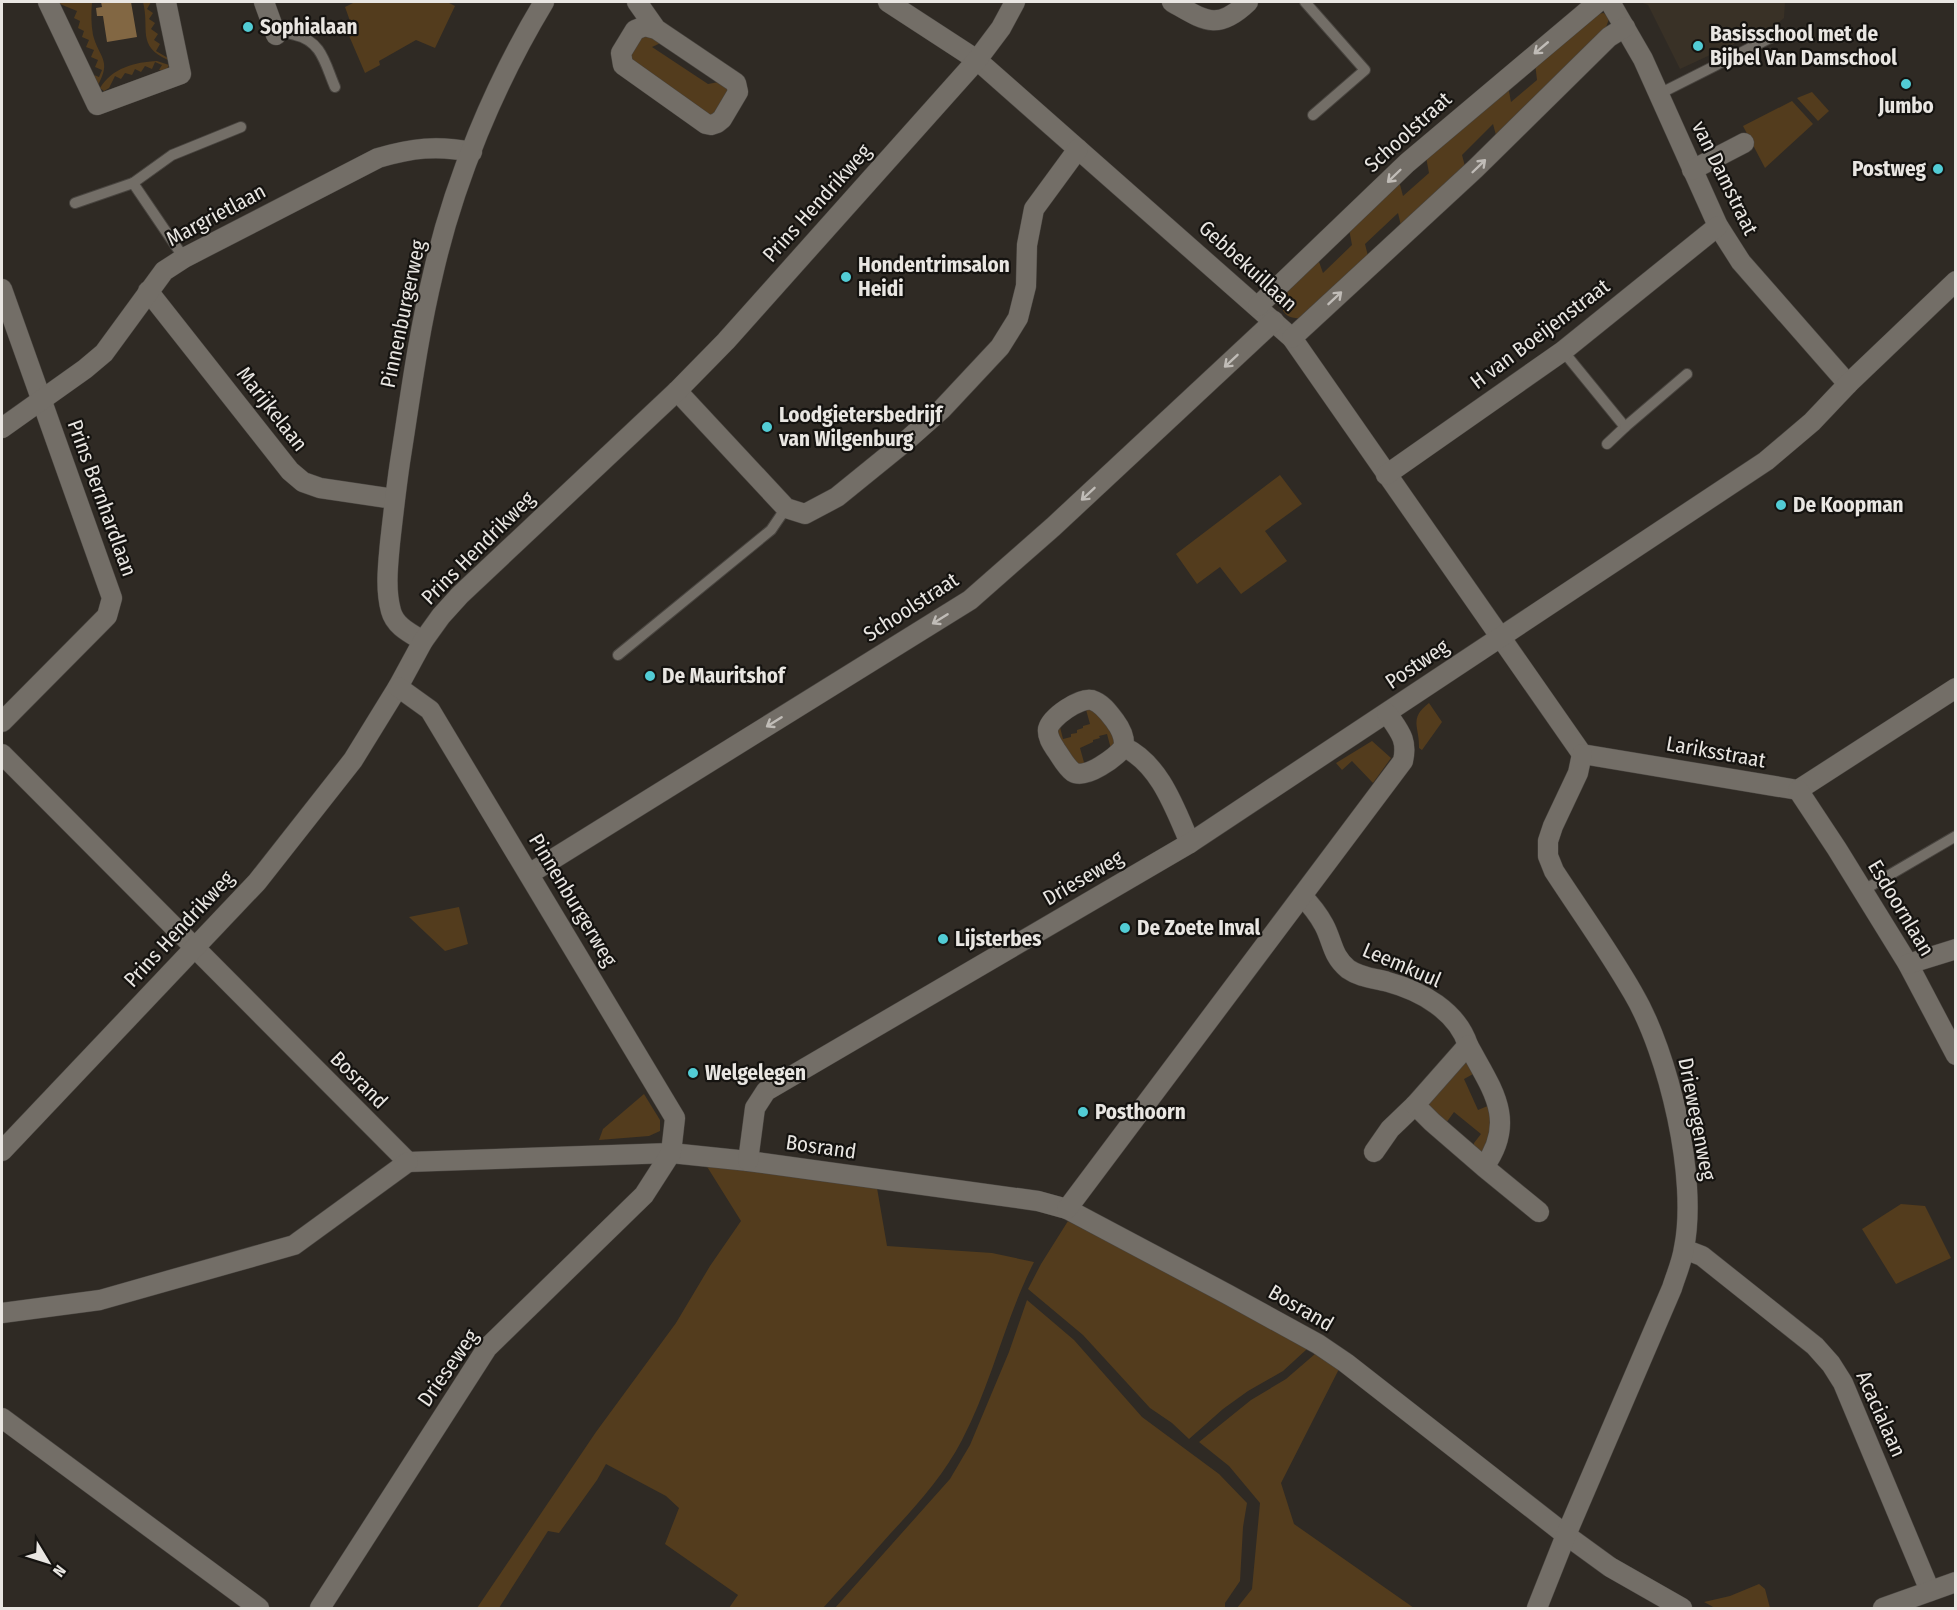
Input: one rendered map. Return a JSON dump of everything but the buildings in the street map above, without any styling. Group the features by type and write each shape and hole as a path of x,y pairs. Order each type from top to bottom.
{"street":[{"path":"48,2 96,105 181,74 166,2"},
{"path":"264,2 276,35"},
{"name":"Pinnenburgerweg","path":"423,641 396,621 391,610 387,578 394,499 416,356 433,273 452,206 495,92 544,2"},
{"path":"637,2 656,29 736,83 738,92 736,97 717,123 705,124 623,65 621,53 635,30 645,26 656,29"},
{"name":"Gebbekuillaan","path":"888,2 977,60 1292,338 1304,352 1386,475 1501,637"},
{"name":"Prins Hendrikweg","path":"2,1151 257,882 353,760 423,641 441,616 677,391 734,332 977,60 1015,2"},
{"path":"1172,2 1205,20 1222,20 1238,12 1248,2"},
{"name":"Schoolstraat","path":"1258,306 1407,163 1598,2"},
{"name":"van Damstraat","path":"1610,2 1643,59 1657,95 1718,226 1741,262 1848,384"},
{"path":"1292,338 1475,169 1609,37 1625,27"},
{"path":"1692,170 1744,143"},
{"name":"Margrietlaan","path":"2,428 85,369 104,352 164,271 184,258 378,158 409,149 438,147 472,152"},
{"path":"677,391 786,508 805,514 837,497 942,409 1000,347 1018,318 1026,286 1027,245 1034,209 1078,149"},
{"name":"H van Boeijenstraat","path":"1386,475 1563,351 1718,226"},
{"name":"Postweg","path":"1067,1209 1403,761 1406,749 1404,739 1388,714 1766,461 1812,422 1848,384 1956,281"},
{"name":"Prins Bernhardlaan","path":"2,289 112,598 107,616 2,722"},
{"name":"Marijkelaan","path":"148,291 290,471 303,482 320,488 394,499"},
{"name":"Schoolstraat","path":"529,874 970,600 1053,527 1274,321"},
{"path":"1501,637 1582,754"},
{"name":"Pinnenburgerweg","path":"398,687 430,710 675,1118 671,1153"},
{"path":"1798,790 1956,688"},
{"name":"Drieseweg","path":"748,1161 755,1107 766,1091 1190,843 1388,714"},
{"path":"1124,747 1138,755 1165,788 1190,843"},
{"name":"Bosrand","path":"2,754 408,1162 671,1153 748,1161 1038,1201 1067,1209 1318,1344 1346,1363 1610,1567 1682,1608"},
{"name":"Lariksstraat","path":"1582,754 1798,790"},
{"name":"Driewegenweg","path":"1536,1608 1672,1288 1684,1248 1688,1212 1688,1186 1683,1148 1676,1110 1659,1051 1634,994 1554,871 1548,856 1548,841 1553,826 1578,772 1582,754"},
{"name":"Esdoornlaan","path":"1798,790 1908,964 1956,1055"},
{"name":"Leemkuul","path":"1302,896 1315,910 1325,928 1338,961 1364,978 1399,986 1439,1006 1458,1023 1492,1090 1501,1118 1499,1140 1493,1155 1484,1167"},
{"path":"1908,964 1956,949"},
{"path":"1374,1152 1390,1129 1415,1105 1468,1045"},
{"path":"1415,1105 1484,1167 1539,1212"},
{"name":"Drieseweg","path":"320,1608 487,1348 644,1195 671,1153"},
{"path":"2,1313 100,1300 294,1245 408,1162"},
{"name":"Acacialaan","path":"1684,1248 1702,1256 1815,1346 1831,1364 1843,1383 1930,1591"},
{"path":"2,1418 259,1608"},
{"path":"1883,1608 1956,1582"}],"lane":[{"path":"1305,2 1365,70 1313,115"},
{"path":"276,35 281,33 300,36 319,48 335,87"},
{"path":"1657,95 1778,34"},
{"path":"75,203 133,183 172,154 241,126"},
{"path":"133,183 184,258"},
{"path":"1563,351 1625,427"},
{"path":"1607,444 1687,374"},
{"path":"618,655 771,530 786,508"},
{"path":"1862,891 1956,836"}],"shaded area":[{"path":"55,2 92,2 93,35 104,64 98,85 94,75 99,77 102,70 95,67 98,60 91,57 94,50 86,47 89,40 82,37 84,31 78,28 80,21 74,18 77,11"},
{"path":"101,2 131,2 137,37 107,42 103,16 97,16 96,8 102,7"},
{"path":"143,2 151,2 147,9 153,13 149,19 155,23 151,29 158,34 154,40 160,44 156,51 168,60 158,55 148,43"},
{"path":"355,2 447,2 455,6 435,48 416,40 379,61 380,65 365,73 344,24 350,21 345,7"},
{"name":"Basisschool met de Bijbel Van Damschool","path":"1640,2 1785,2 1784,18 1777,24 1680,69 1648,5"},
{"path":"1604,13 1609,19 1605,30 1497,139 1493,124 1462,155 1466,170 1402,230 1398,213 1365,244 1369,260 1301,318 1292,318 1285,314 1281,306 1281,297 1318,259 1323,273 1352,245 1349,229 1399,181 1403,196 1429,173 1426,157 1508,86 1511,102 1537,80 1535,63 1597,14"},
{"path":"641,35 665,41 652,47 708,84 724,81 731,94 711,116 639,71 628,55"},
{"path":"157,61 169,65 166,71 159,70 162,65 155,62 152,69 145,66 141,72 135,69 132,75 125,73 121,79 115,76 109,88 104,91 100,88 111,75 125,67"},
{"path":"1812,92 1829,111 1818,121 1797,98"},
{"path":"1792,101 1813,124 1765,168 1743,126"},
{"path":"1280,475 1302,504 1265,531 1287,561 1241,594 1220,567 1197,584 1176,554"},
{"path":"1429,703 1442,722 1422,750 1419,748 1416,724 1419,714"},
{"path":"1085,706 1093,706 1117,737 1116,744 1111,749 1107,734 1099,736 1100,738 1080,748 1085,766 1077,766 1056,735 1059,723 1063,739 1071,737 1071,734 1077,733 1077,730 1090,724"},
{"path":"1372,741 1391,758 1373,783 1352,761 1342,770 1336,763"},
{"path":"459,907 468,944 445,951 409,917"},
{"path":"1467,1059 1475,1073 1464,1079 1478,1110 1490,1105 1495,1126 1485,1152 1474,1148 1474,1143 1481,1134 1454,1112 1446,1123 1429,1106 1428,1100"},
{"path":"644,1094 660,1120 660,1131 649,1136 599,1140 603,1129"},
{"path":"706,1165 877,1188 887,1246 992,1253 1034,1262 982,1396 962,1440 947,1465 920,1501 823,1608 729,1608 738,1595 665,1544 679,1508 666,1496 606,1464 559,1533 548,1531 499,1608 477,1608 596,1432 676,1323 710,1266 741,1221"},
{"path":"1901,1204 1925,1206 1951,1258 1896,1284 1862,1229"},
{"path":"1068,1221 1220,1300 1307,1349 1283,1371 1248,1391 1223,1409 1189,1439 1172,1423 1150,1408 1083,1335 1028,1289"},
{"path":"1027,1300 1074,1340 1142,1417 1219,1474 1247,1503 1243,1527 1240,1581 1225,1603 1225,1608 835,1608 950,1479 970,1445 1009,1352"},
{"path":"1315,1354 1339,1369 1281,1483 1294,1524 1414,1608 1237,1608 1252,1589 1260,1503 1229,1466 1199,1442 1251,1400 1286,1379"},
{"path":"1759,1584 1765,1589 1770,1608 1715,1608 1704,1602 1730,1596"}],"place":[{"name":"Sophialaan","path":"248,27"},
{"name":"Basisschool met de Bijbel Van Damschool","path":"1698,46"},
{"name":"Jumbo","path":"1906,84"},
{"name":"Postweg","path":"1938,169"},
{"name":"Hondentrimsalon Heidi","path":"846,277"},
{"name":"Loodgietersbedrijf van Wilgenburg","path":"767,427"},
{"name":"De Koopman","path":"1781,505"},
{"name":"De Mauritshof","path":"650,676"},
{"name":"De Zoete Inval","path":"1125,928"},
{"name":"Lijsterbes","path":"943,939"},
{"name":"Welgelegen","path":"693,1073"},
{"name":"Posthoorn","path":"1083,1112"}]}
